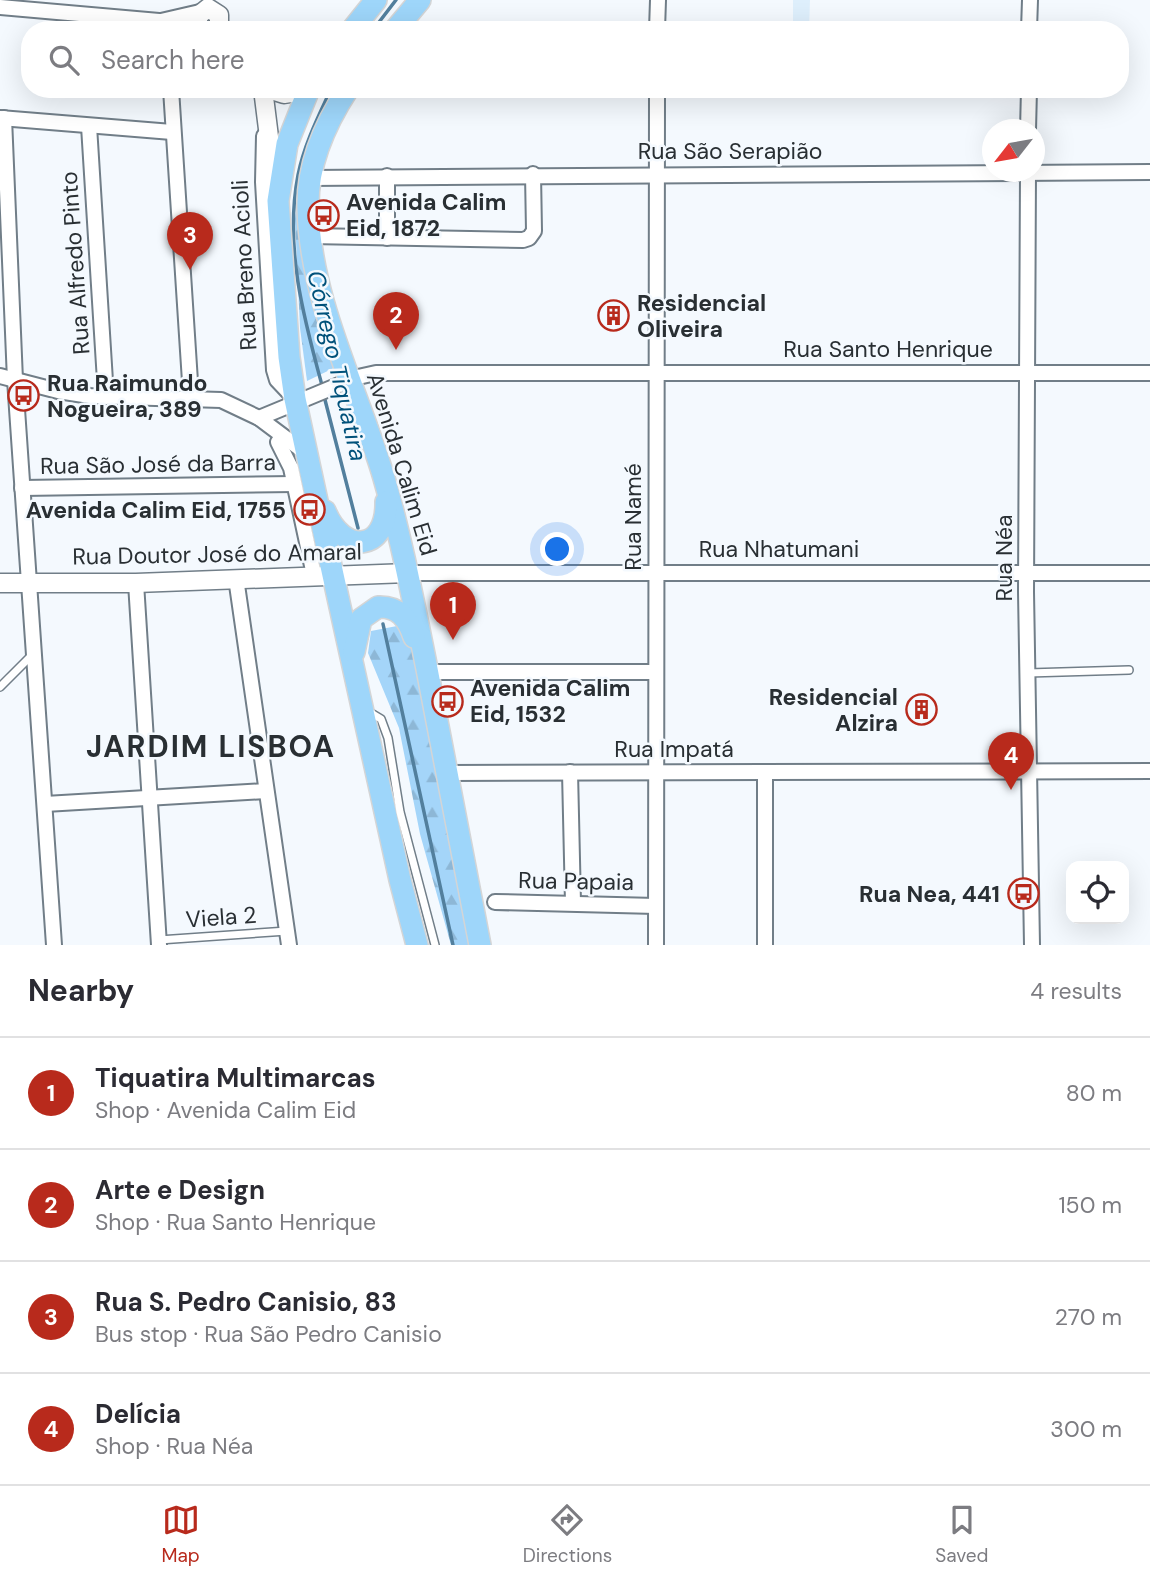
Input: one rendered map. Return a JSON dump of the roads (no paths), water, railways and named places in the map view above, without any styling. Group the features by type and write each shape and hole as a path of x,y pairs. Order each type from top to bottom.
{"main road":[{"path":"359,21 376,0"},
{"path":"402,21 420,0"},
{"path":"306,98 288,144 278,201 306,454 304,484 323,575 354,670 417,945"},
{"name":"Avenida Calim Eid","path":"342,98 331,116 309,178 310,236 345,382 383,477 408,573 449,773 480,945"},
{"path":"304,484 335,531 345,539 362,542 377,534 384,522 386,507 383,477"},
{"path":"354,670 359,624 370,610 382,606 398,611 408,622 427,672"}],"street":[{"path":"657,21 658,0"},
{"path":"1029,21 1030,0"},
{"path":"0,7 138,21"},
{"path":"186,21 212,17"},
{"path":"172,98 172,132 191,397"},
{"name":"Rua Breno Acioli","path":"266,98 271,169 278,201"},
{"name":"Rua Namé","path":"656,945 657,98"},
{"path":"1028,119 1029,98"},
{"path":"54,945 27,582 2,118 172,132"},
{"name":"Rua Breno Acioli","path":"268,122 262,155 274,370 280,384 301,400"},
{"name":"Rua Alfredo Pinto","path":"89,126 106,397"},
{"name":"Rua São Serapião","path":"309,178 982,172"},
{"name":"Rua São Serapião","path":"1045,172 1150,172"},
{"path":"310,236 529,238 534,231 533,174"},
{"path":"387,176 387,238"},
{"name":"Rua Néa","path":"1028,182 1026,573 1032,945"},
{"name":"Rua Santo Henrique","path":"259,418 345,382 376,373 656,370 1150,373"},
{"path":"0,376 65,393 106,397 191,397 221,400 259,418 306,454"},
{"path":"278,442 304,484"},
{"name":"Rua São José da Barra","path":"22,488 304,484"},
{"name":"Rua Nhatumani","path":"408,573 1150,573"},
{"name":"Rua Doutor José do Amaral","path":"0,583 136,583 408,573"},
{"path":"236,578 288,938"},
{"path":"136,583 152,798 159,943"},
{"path":"427,672 656,672"},
{"name":"Rua Impatá","path":"449,773 1150,771"},
{"path":"570,772 573,903"},
{"path":"765,772 765,945"},
{"path":"44,804 266,792"},
{"name":"Rua Papaia","path":"495,902 656,906"}],"lane":[{"path":"0,687 32,655"},
{"path":"1027,673 1129,670"},
{"path":"362,708 377,716 385,726 400,812 435,945"},
{"name":"Viela 2","path":"159,943 288,938"}],"waterway":[{"name":"Córrego Tiquatira","path":"380,21 396,0"},
{"name":"Córrego Tiquatira","path":"323,389 303,310 293,229 298,175 312,131 327,98"},
{"name":"Córrego Tiquatira","path":"324,396 358,528"},
{"name":"Córrego Tiquatira","path":"383,624 453,945"}],"place":[{"name":"Avenida Calim Eid, 1872","path":"323,215"},
{"name":"Rua S. Pedro Canisio, 83","path":"190,270"},
{"name":"Residencial Oliveira","path":"614,316"},
{"name":"Arte e Design","path":"396,350"},
{"name":"Rua Raimundo Nogueira, 389","path":"24,396"},
{"name":"Avenida Calim Eid, 1755","path":"309,510"},
{"name":"Tiquatira Multimarcas","path":"453,640"},
{"name":"Avenida Calim Eid, 1532","path":"447,701"},
{"name":"Residencial Alzira","path":"921,710"},
{"name":"Delícia","path":"1011,790"},
{"name":"Rua Nea, 441","path":"1023,894"}],"district":[{"name":"JARDIM LISBOA","path":"211,747"}]}
